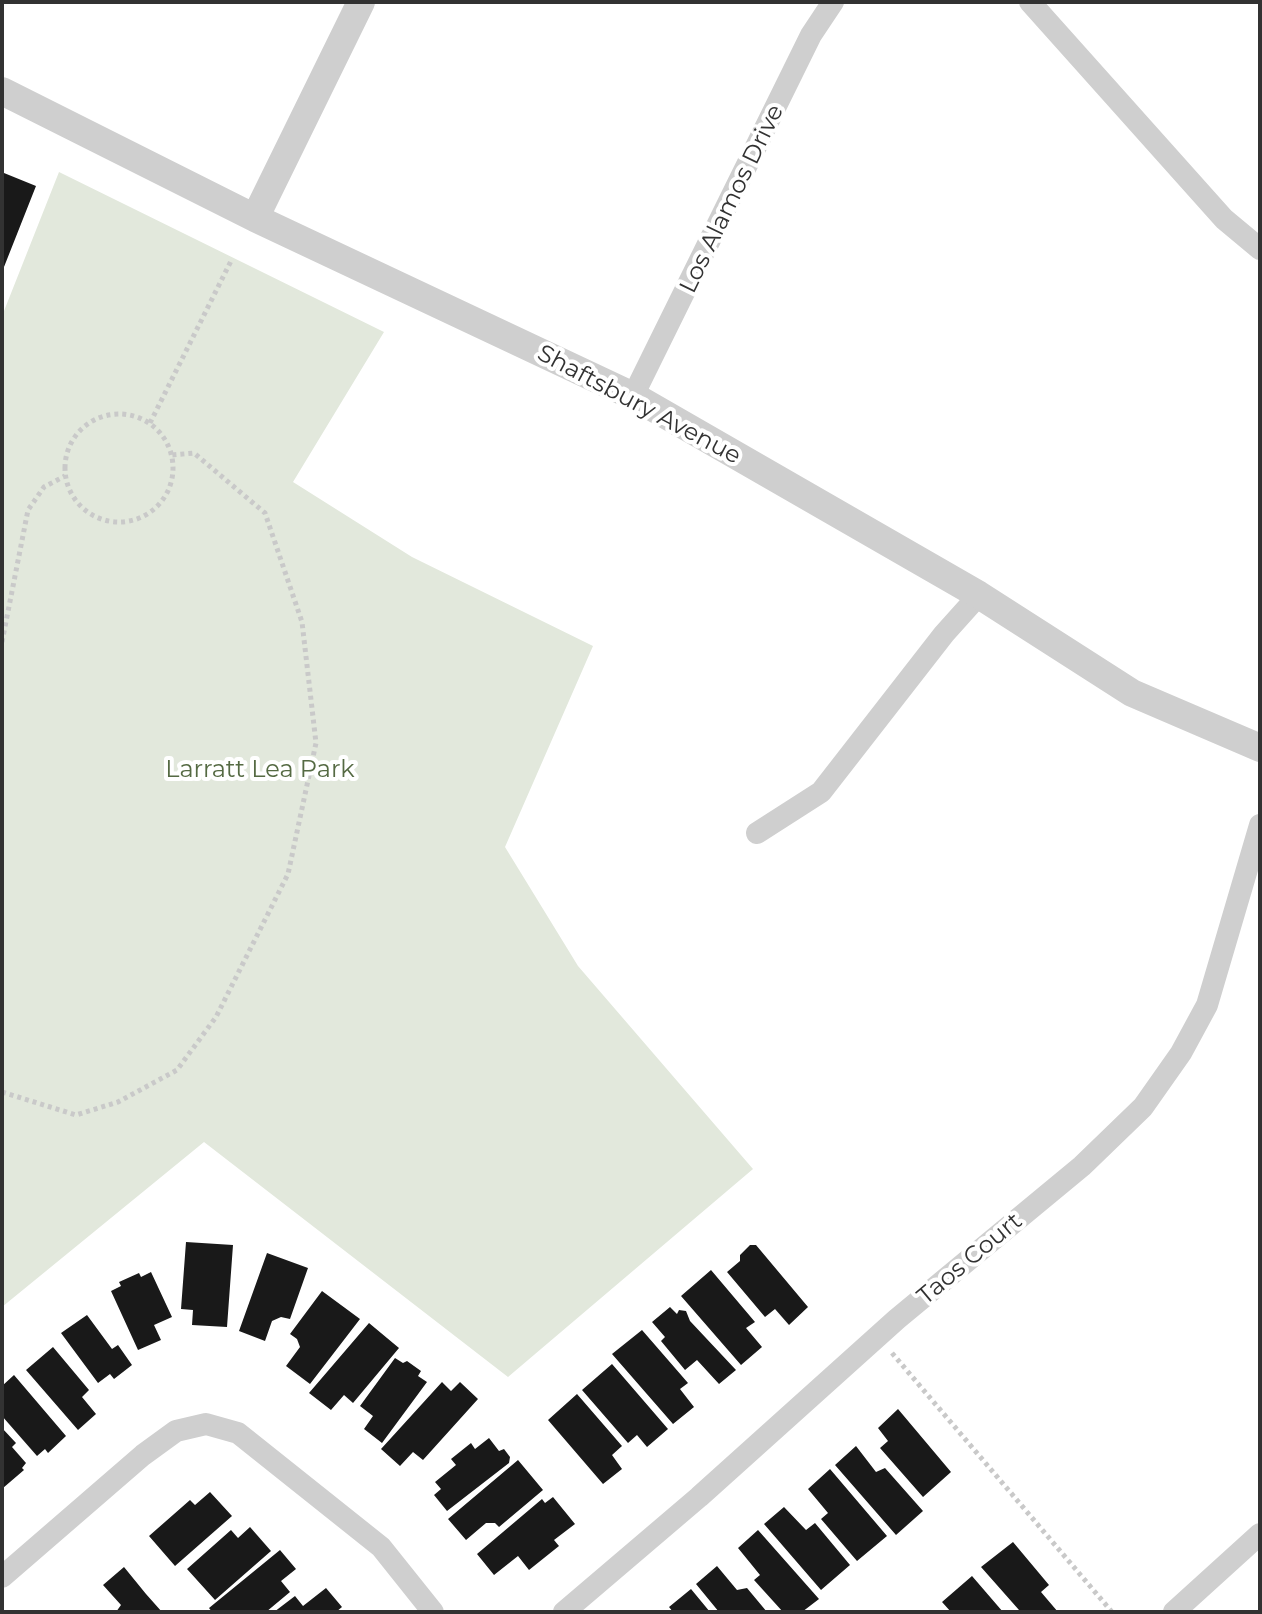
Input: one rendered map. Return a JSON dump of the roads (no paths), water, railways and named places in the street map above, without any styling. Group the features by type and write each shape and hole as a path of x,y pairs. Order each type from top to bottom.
{"street":[{"path":"255,218 361,2"},
{"name":"Los Alamos Drive","path":"633,396 811,35 833,2"},
{"path":"1030,2 1224,219 1260,249"},
{"name":"Shaftsbury Avenue","path":"2,91 255,218 633,396 979,595 1132,693 1260,748"},
{"path":"757,833 821,792 944,634 979,595"},
{"name":"Taos Court","path":"564,1612 879,1337 1082,1166 1143,1107 1181,1053 1207,1005 1260,825"},
{"path":"2,1577 143,1455 176,1431 206,1424 238,1433 381,1547 433,1612"},
{"path":"1174,1612 1260,1534"}],"park label":[{"name":"Larratt Lea Park","path":"260,770"}]}
